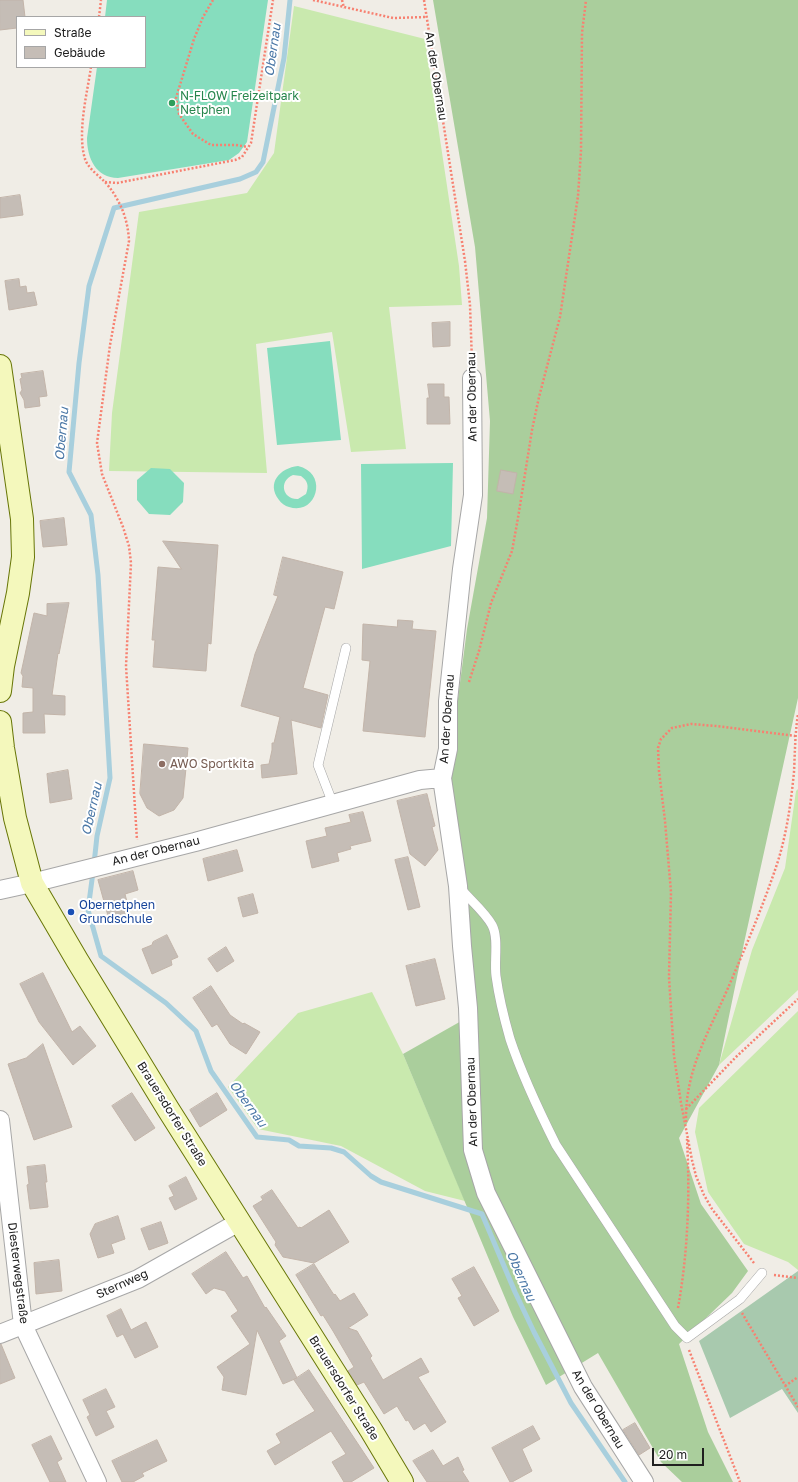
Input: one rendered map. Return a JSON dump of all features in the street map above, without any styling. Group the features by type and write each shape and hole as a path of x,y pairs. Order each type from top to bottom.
{"street":[{"path":"0,366 21,512 22,557 18,593 3,666 0,691"},
{"name":"An der Obernau","path":"472,378 473,495 462,569 449,686 448,749 442,778 458,886 468,1008 473,1150 486,1193 583,1387 644,1482"},
{"name":"Brauersdorfer Straße","path":"0,722 15,818 32,883 168,1109 402,1482"},
{"name":"An der Obernau","path":"0,890 140,856 420,780 442,778"},
{"name":"Diesterwegstraße","path":"0,1120 23,1325 97,1482"},
{"name":"Sternweg","path":"0,1334 138,1279 239,1222"}],"lane":[{"path":"334,804 318,765 346,648"},
{"path":"458,886 492,926 496,937 496,974 500,1003 510,1039 519,1063 556,1145 675,1326 687,1338 740,1299 762,1273"}],"path":[{"path":"99,16 101,0"},
{"path":"213,0 202,17 178,91 176,98 179,114 193,134 211,145 236,145 248,148"},
{"path":"105,182 117,183 235,160 242,157 251,143 254,128 273,0"},
{"path":"312,0 393,18 427,17"},
{"path":"342,0 344,8"},
{"name":"An der Obernau","path":"424,0 465,261 470,305 472,378"},
{"path":"467,689 479,651 490,603 512,551 532,430 560,317 578,196 581,137 582,33 586,0"},
{"path":"91,68 81,136 85,160 92,170 105,182 116,196 126,218 128,229 128,241 110,345 97,443 102,474 124,527 129,546 131,563 126,666 136,837 140,856"},
{"path":"675,1326 682,1289 688,1219 689,1178 686,1110 693,1069 700,1049 749,940 779,859 790,814 796,747 795,736 798,714"},
{"path":"795,736 755,730 691,724 672,728 661,740 658,748 671,892 669,977 674,1048 694,1165 704,1195 712,1209 762,1273 798,1278"},
{"path":"686,1110 736,1057 798,999"},
{"path":"735,1303 798,1407"},
{"path":"687,1338 690,1353 740,1482"},
{"path":"786,1386 798,1377"}],"green space":[{"name":"N-FLOW Freizeitpark Netphen","path":"107,0 268,0 247,142 239,153 229,160 118,178 104,175 94,166 87,145 87,138 97,68 146,68 146,16 105,16"},
{"path":"433,0 798,0 798,698 744,943 719,1065 679,1138 701,1204 748,1271 732,1293 679,1344 708,1432 733,1482 682,1482 661,1462 598,1353 546,1385 513,1317 403,1054 463,1020 447,783 467,629 487,518 490,421 475,247"},
{"path":"294,6 425,39 459,266 462,305 389,307 406,449 351,452 332,332 256,344 267,473 109,471 112,413 139,212 247,193 274,153"},
{"path":"330,341 341,440 277,445 267,348"},
{"path":"453,463 451,546 362,569 361,464"},
{"path":"298,466 308,470 314,477 316,484 316,492 312,500 307,505 299,508 286,506 275,494 274,488 277,477 291,467","holes":["293,475 301,476 307,484 306,494 298,499 293,499 289,497 284,490 285,481"]},
{"path":"151,468 170,469 184,483 183,502 170,515 149,514 137,500 137,480"},
{"path":"798,789 798,990 719,1065 752,950 785,868 796,791"},
{"path":"372,992 403,1054 465,1201 425,1191 341,1146 258,1129 228,1087 298,1013"},
{"path":"798,1011 798,1270 788,1262 744,1244 708,1192 695,1132 699,1108"},
{"path":"798,1271 798,1413 782,1389 730,1418 699,1341"}],"building":[{"path":"0,0 23,0 25,16 16,16 16,28 0,30"},
{"path":"20,195 23,215 0,218 0,198"},
{"path":"19,279 20,287 26,286 27,293 34,292 37,305 9,310 5,281"},
{"path":"450,322 450,346 433,347 432,323"},
{"path":"43,371 47,396 39,397 40,406 25,408 24,400 20,393 22,390 20,379 22,378 21,374"},
{"path":"428,384 444,384 444,397 449,397 450,424 427,424 427,398 429,398"},
{"path":"501,470 517,473 513,494 497,491"},
{"path":"64,518 67,545 43,547 40,521"},
{"path":"163,541 218,545 211,644 208,643 206,671 153,667 155,640 152,640 158,567 181,569"},
{"path":"283,557 343,572 334,609 325,607 303,688 328,695 321,728 291,720 297,774 262,778 261,765 269,764 272,743 274,743 280,717 241,706 255,654 278,596 274,595"},
{"path":"69,603 59,654 58,653 52,695 65,696 65,715 44,714 45,733 23,733 23,713 33,712 33,688 22,687 23,676 21,673 34,613 47,616 47,604"},
{"path":"398,620 413,621 412,629 436,631 425,737 363,731 370,661 362,660 363,624 397,627"},
{"path":"144,744 188,748 183,798 174,810 159,816 147,808 140,794"},
{"path":"68,770 72,799 50,803 47,774"},
{"path":"427,794 435,826 432,827 438,850 425,866 410,854 397,801"},
{"path":"363,812 371,841 350,846 351,849 337,853 339,861 312,868 306,841 327,836 325,828 351,822 349,815"},
{"path":"237,850 243,871 208,881 203,859"},
{"path":"408,857 420,907 408,910 395,860"},
{"path":"133,871 138,890 125,894 131,918 110,923 98,880"},
{"path":"253,894 258,913 243,917 238,898"},
{"path":"167,935 178,957 171,960 172,965 152,974 142,949 152,945 153,942"},
{"path":"226,947 234,961 217,972 208,959"},
{"path":"435,959 445,999 416,1006 406,966"},
{"path":"43,973 72,1032 80,1026 96,1046 73,1065 39,1022 20,984"},
{"path":"211,986 230,1015 243,1024 244,1023 260,1032 246,1054 230,1044 217,1024 212,1027 193,998"},
{"path":"43,1044 72,1127 34,1140 8,1064 26,1058"},
{"path":"132,1093 155,1128 135,1141 112,1106"},
{"path":"217,1093 227,1110 200,1127 190,1110"},
{"path":"45,1165 47,1182 45,1182 48,1207 30,1209 27,1185 29,1184 27,1167"},
{"path":"186,1177 197,1199 175,1210 169,1198 174,1196 169,1186"},
{"path":"272,1190 298,1228 301,1228 329,1210 349,1242 314,1263 283,1257 275,1245 276,1242 253,1206 263,1200 261,1197"},
{"path":"118,1216 125,1239 111,1244 114,1253 98,1258 90,1234 95,1224"},
{"path":"161,1222 168,1243 149,1250 141,1229"},
{"path":"226,1252 243,1278 247,1276 265,1308 266,1307 286,1336 279,1341 297,1378 283,1384 257,1330 246,1395 222,1390 224,1377 217,1367 250,1344 231,1316 238,1311 225,1291 214,1288 206,1294 192,1274"},
{"path":"59,1260 62,1291 36,1294 34,1263"},
{"path":"314,1264 334,1295 335,1294 340,1301 354,1293 368,1315 348,1328 357,1331 372,1356 370,1358 383,1380 421,1358 429,1372 418,1377 446,1422 431,1432 425,1423 414,1430 408,1420 406,1421 397,1406 384,1414 364,1382 357,1385 348,1371 354,1367 323,1315 321,1316 296,1275"},
{"path":"474,1267 499,1311 474,1326 458,1298 462,1296 452,1279"},
{"path":"121,1309 131,1330 146,1322 158,1347 135,1358 123,1334 117,1337 107,1316"},
{"path":"0,1344 15,1378 0,1384"},
{"path":"309,1370 374,1468 351,1482 344,1482 332,1462 346,1454 331,1431 275,1465 267,1451 281,1443 276,1434 315,1411 294,1380"},
{"path":"106,1389 115,1407 106,1411 114,1427 96,1436 87,1417 90,1415 83,1400"},
{"path":"635,1423 650,1448 639,1455 623,1430"},
{"path":"533,1426 540,1439 522,1449 532,1471 510,1482 492,1448"},
{"path":"51,1436 62,1459 57,1462 66,1482 50,1482 32,1445"},
{"path":"157,1440 167,1461 142,1473 144,1476 133,1482 122,1482 112,1461"},
{"path":"433,1450 443,1466 458,1457 464,1470 462,1471 469,1482 427,1482 413,1461"}],"waterway":[{"name":"Obernau","path":"94,864 97,836 110,778 98,575 91,515 69,472 79,363 89,286 114,208 240,179 256,172 263,162 284,58 290,0"},
{"name":"Obernau","path":"93,872 88,910 101,956 166,1003 196,1031 211,1071 257,1137 289,1140 299,1146 331,1148 344,1152 371,1176 381,1182 482,1214 515,1292 571,1403 625,1482"}],"place":[{"name":"N-FLOW Freizeitpark Netphen","path":"172,103"},
{"name":"AWO Sportkita","path":"162,764"},
{"name":"Obernetphen Grundschule","path":"71,912"}]}
